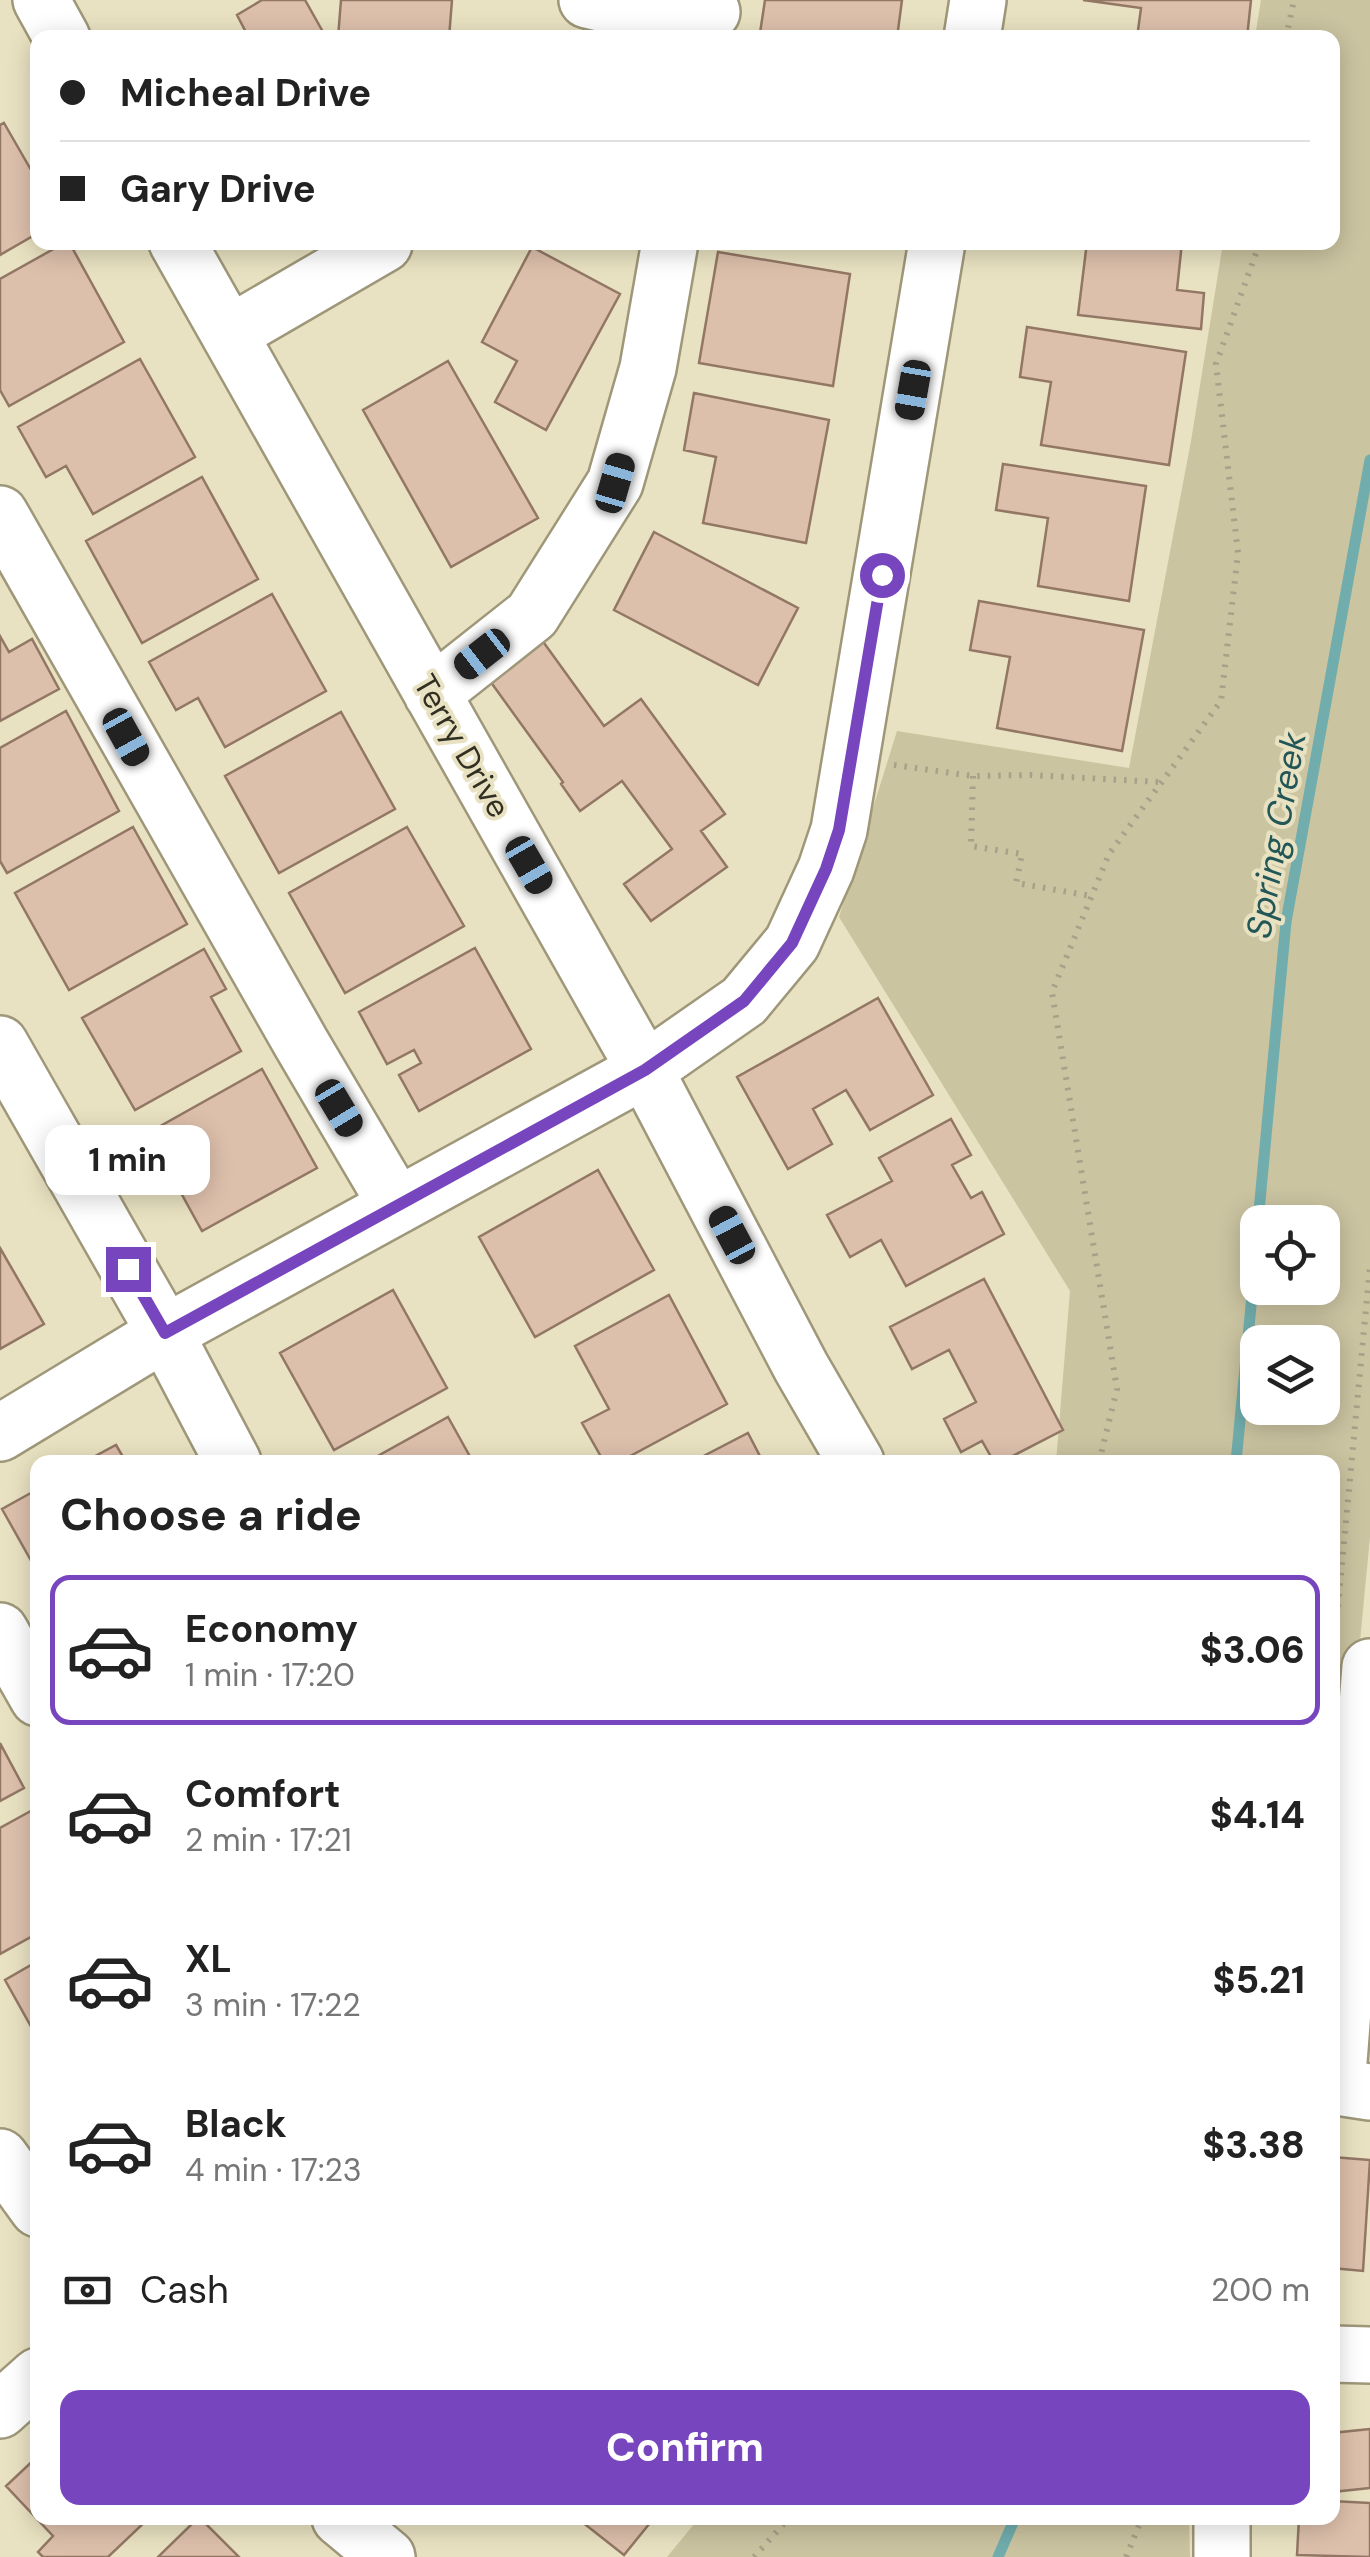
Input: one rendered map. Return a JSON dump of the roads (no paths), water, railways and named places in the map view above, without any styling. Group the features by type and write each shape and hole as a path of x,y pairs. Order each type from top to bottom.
{"street":[{"path":"41,0 58,30"},
{"path":"586,0 616,7 712,16"},
{"path":"973,30 978,0"},
{"name":"Terry Drive","path":"182,250 645,1070 852,1455"},
{"path":"229,334 374,250"},
{"path":"432,694 532,615 615,483 648,368 669,250"},
{"path":"0,1433 165,1333 645,1070 744,1001 792,943 839,830 937,250"},
{"path":"0,514 397,1206"},
{"path":"0,1044 165,1333 229,1455"},
{"path":"0,1632 30,1684"},
{"path":"1340,2027 1352,1658"},
{"path":"1340,2088 1370,2092"},
{"path":"0,2157 30,2197"},
{"path":"1340,2354 1370,2355"},
{"path":"0,2410 30,2383"},
{"path":"348,2525 387,2557"},
{"path":"1222,2525 1222,2557"}],"waterway":[{"name":"Spring Creek","path":"1260,1205 1286,922 1370,460"},
{"name":"Spring Creek","path":"1237,1455 1251,1305"},
{"name":"Spring Creek","path":"998,2557 1012,2525"}]}
